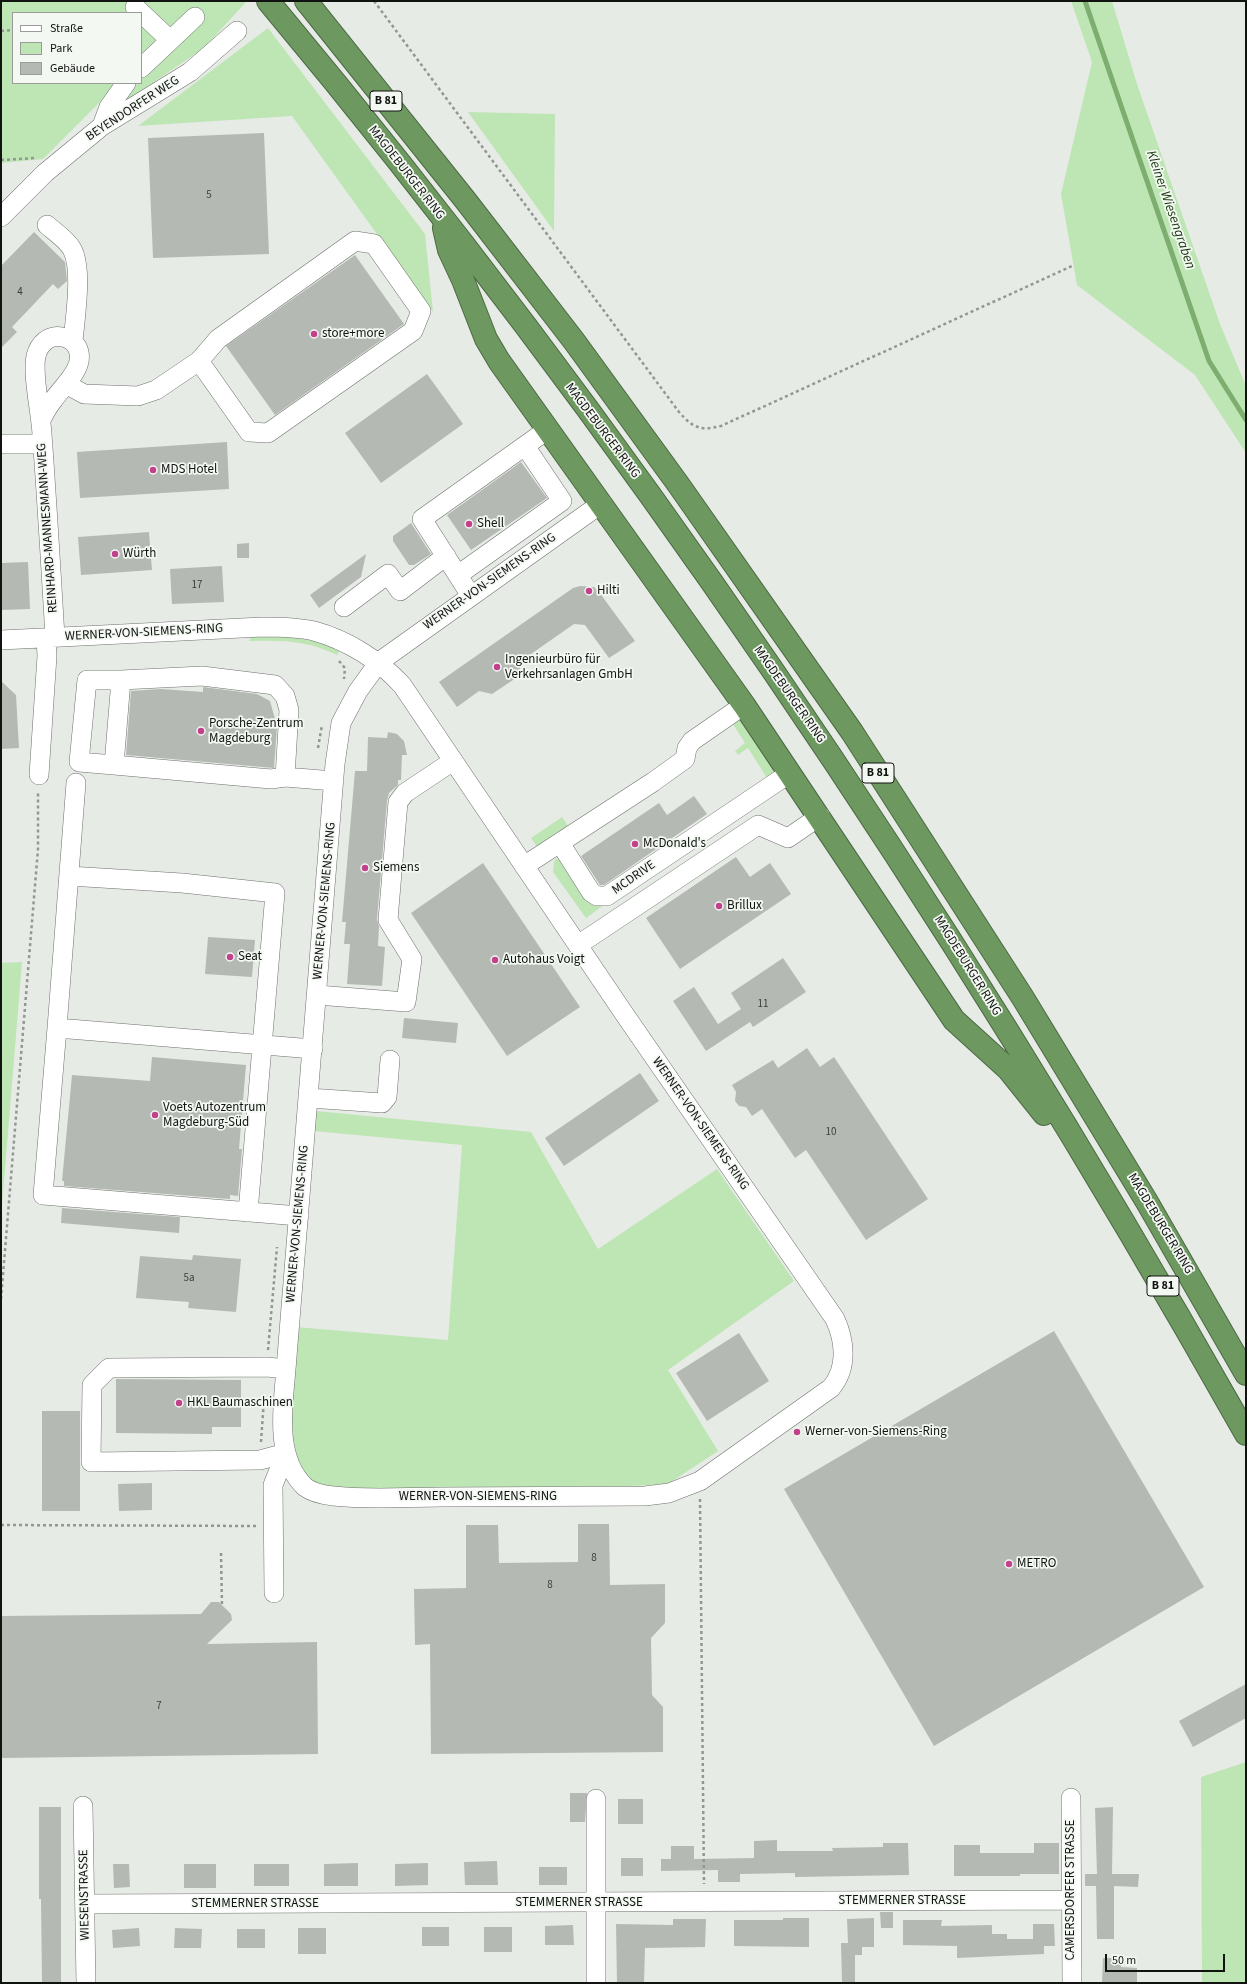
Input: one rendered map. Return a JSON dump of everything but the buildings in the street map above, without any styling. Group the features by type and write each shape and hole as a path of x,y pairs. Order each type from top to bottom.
{"highway":[{"name":"MAGDEBURGER RING","path":"268,1 443,219 657,504 829,752 931,909 1014,1041 1163,1287 1246,1434"},
{"name":"MAGDEBURGER RING","path":"306,1 466,201 574,341 678,484 852,732 1023,998 1147,1202 1246,1374"},
{"path":"443,219 448,250 463,280 486,339 547,430 602,503 744,705 820,816 954,1020 1019,1081 1039,1107 1067,1151 1098,1180"}],"street":[{"path":"135,7 140,12"},
{"path":"142,14 170,40"},
{"path":"142,67 195,17"},
{"name":"BEYENDORFER WEG","path":"1,216 45,173 102,126 190,72 237,31"},
{"path":"102,126 108,107 125,84"},
{"path":"41,420 46,409 76,372 79,354 73,342 78,272 76,259 72,248 47,225"},
{"path":"66,384 84,394 138,396 156,390 200,360 218,339 355,241 374,244 421,311 413,331 268,433 249,432 200,360"},
{"name":"REINHARD-MANNESMANN-WEG","path":"50,638 43,444 35,364 38,350 47,338 56,336 63,337 73,342"},
{"path":"471,596 422,519 547,430"},
{"path":"1,444 43,444"},
{"path":"458,575 562,501 525,446"},
{"name":"WERNER-VON-SIEMENS-RING","path":"1,640 262,627 292,628 328,636 379,662 402,685 524,866 835,1319 842,1335 843,1361 836,1380 831,1388 700,1481 669,1493 656,1495 335,1497 319,1494 307,1488 297,1478 290,1466 286,1453 282,1412 340,723 358,691 379,662 602,503"},
{"path":"344,607 388,574 400,591 446,556"},
{"name":"WERNER-VON-SIEMENS-RING","path":"38,775 47,656 50,638"},
{"path":"285,777 289,710 285,696 274,686 261,682 202,676 87,680 79,762 271,779 285,777 334,781"},
{"path":"114,765 121,680"},
{"path":"524,866 685,759 687,748 692,741 744,705"},
{"path":"317,995 406,1002 412,959 388,920 398,802 405,793 453,760"},
{"name":"MCDRIVE","path":"560,843 590,890 595,895 603,897 790,773"},
{"path":"76,782 43,1195 299,1216"},
{"path":"578,945 758,825 788,838 820,816"},
{"path":"69,876 182,883 275,894 248,1212"},
{"path":"57,1028 313,1049"},
{"path":"309,1098 382,1103 387,1097 390,1060"},
{"path":"286,1369 267,1367 109,1368 92,1385 91,1462 260,1460 286,1453"},
{"path":"274,1593 274,1485 286,1453"},
{"name":"CAMERSDORFER STRASSE","path":"1071,1798 1072,1983"},
{"path":"596,1799 596,1983"},
{"name":"WIESENSTRASSE","path":"84,1806 86,1983"},
{"name":"STEMMERNER STRASSE","path":"86,1904 1071,1900"}],"path":[{"path":"374,1 679,412 690,423 700,429 721,426 1072,266"},
{"path":"1,31 12,30"},
{"path":"1,160 37,158"},
{"path":"334,658 340,661"},
{"path":"1,1299 38,849 38,775"},
{"path":"695,1500 705,1494"},
{"path":"700,1497 704,1902"},
{"path":"1,1525 274,1526"},
{"path":"221,1554 222,1605"}],"green space":[{"path":"1,1 246,2 204,48 126,101 124,94 135,84 142,84 142,77 201,21 142,60 142,12 12,12 12,84 118,84 43,159 1,163"},
{"path":"1071,1 1112,1 1137,84 1220,324 1246,386 1246,453 1195,375 1077,285 1061,194 1092,62"},
{"path":"268,28 425,234 433,312 292,116 138,126"},
{"path":"468,112 555,114 554,231"},
{"path":"252,636 297,638 317,642 339,651 337,655 315,646 294,642 249,641"},
{"path":"740,714 781,774 767,778 748,748 738,755 735,751 745,743 733,724"},
{"path":"562,817 570,829 557,832 538,848 531,838"},
{"path":"561,855 608,902 586,918 553,872 554,861"},
{"path":"22,962 1,1218 1,963"},
{"path":"316,1111 531,1132 598,1249 717,1169 794,1281 668,1370 718,1451 668,1484 630,1486 339,1489 314,1483 302,1471 289,1434 296,1327 448,1340 462,1145 314,1131"},
{"path":"1246,1762 1246,1983 1202,1983 1201,1777"}],"waterway":[{"name":"Kleiner Wiesengraben","path":"1085,1 1209,361 1246,420"}],"place":[{"name":"store+more","path":"314,334"},
{"name":"MDS Hotel","path":"153,470"},
{"name":"Shell","path":"469,524"},
{"name":"Würth","path":"115,554"},
{"name":"Hilti","path":"589,591"},
{"name":"Ingenieurbüro für Verkehrsanlagen GmbH","path":"497,667"},
{"name":"Porsche-Zentrum Magdeburg","path":"201,731"},
{"name":"McDonald's","path":"635,844"},
{"name":"Siemens","path":"365,868"},
{"name":"Brillux","path":"719,906"},
{"name":"Seat","path":"230,957"},
{"name":"Autohaus Voigt","path":"495,960"},
{"name":"Voets Autozentrum Magdeburg-Süd","path":"155,1115"},
{"name":"HKL Baumaschinen","path":"179,1403"},
{"name":"Werner-von-Siemens-Ring","path":"797,1432"},
{"name":"METRO","path":"1009,1564"}]}
